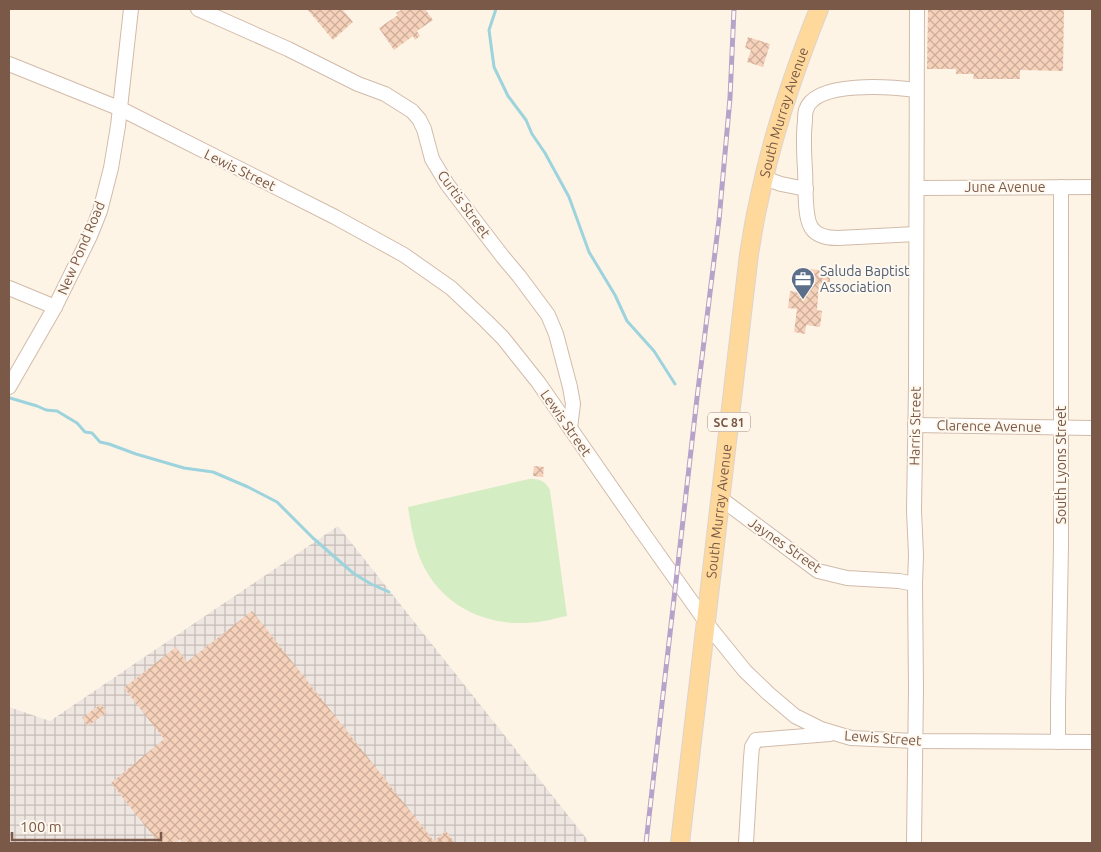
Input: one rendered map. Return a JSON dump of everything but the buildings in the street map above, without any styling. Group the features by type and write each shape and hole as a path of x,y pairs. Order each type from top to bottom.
{"main road":[{"name":"South Murray Avenue","path":"680,843 749,254 764,178 781,119 819,9"}],"street":[{"name":"New Pond Road","path":"9,387 55,307 90,236 100,211 111,168 121,109 131,9"},
{"name":"Curtis Street","path":"198,9 288,49 358,84 385,94 412,111 424,129 432,159 447,184 503,257 520,276 548,315 556,334 570,387 573,404 570,428"},
{"name":"Harris Street","path":"914,843 917,9"},
{"name":"Lewis Street","path":"9,64 121,109 335,217 404,256 451,288 503,338 538,382 706,622 746,671 795,716 821,729 851,738 915,741 1092,742"},
{"path":"916,90 858,87 839,90 814,99 806,109 804,153 807,214 811,227 817,233 827,238 916,234"},
{"path":"764,178 806,189"},
{"name":"South Lyons Street","path":"1058,742 1061,546 1061,187"},
{"name":"June Avenue","path":"917,188 1092,187"},
{"path":"9,288 55,307"},
{"name":"Clarence Avenue","path":"916,425 1092,428"},
{"name":"Jaynes Street","path":"720,498 818,571 847,578 899,581 915,584"},
{"path":"746,843 750,758 752,746 756,740 836,734"}],"shaded area":[{"path":"338,526 590,843 11,843 9,839 9,707 50,721"}],"green space":[{"path":"529,479 541,481 550,490 567,616 547,621 525,623 489,619 472,613 443,593 422,563 408,507"}],"waterway":[{"path":"496,9 489,30 494,67 508,96 526,120 532,134 545,153 569,197 589,252 615,295 627,321 654,351 675,384"},
{"path":"10,398 46,410 57,411 77,423 85,432 92,433 100,442 184,468 213,472 248,487 277,502 313,538 353,573 389,592"}],"railway":[{"path":"646,843 719,220 730,98 734,9"}],"place":[{"name":"Saluda Baptist Association","path":"803,300"}]}
